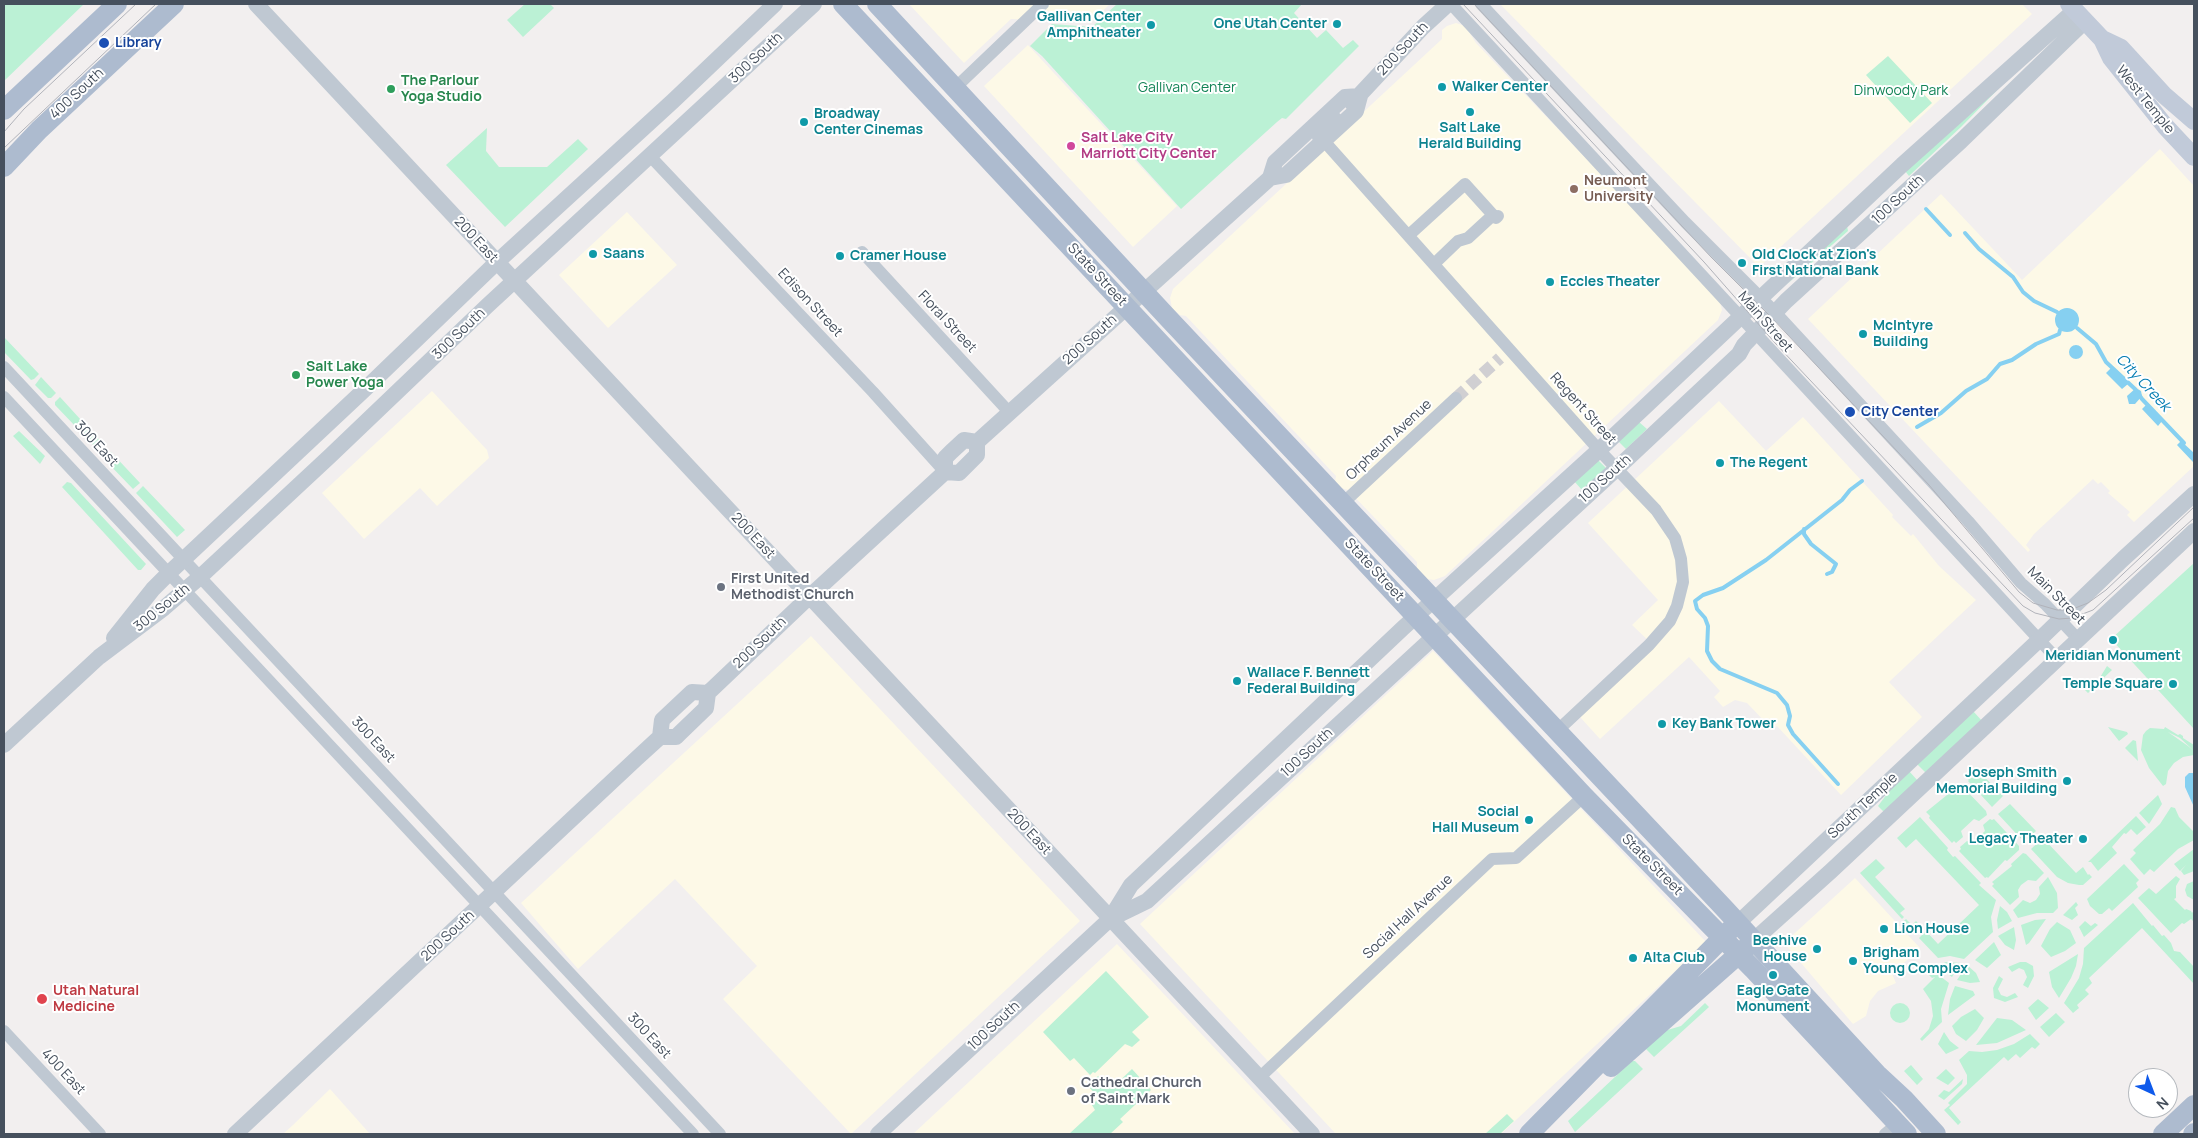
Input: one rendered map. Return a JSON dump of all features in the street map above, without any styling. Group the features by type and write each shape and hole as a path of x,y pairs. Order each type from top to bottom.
{"main road":[{"path":"4,110 117,4"},
{"name":"400 South","path":"4,167 39,130 174,4"},
{"name":"State Street","path":"843,4 1584,796 1739,954 1896,1131"},
{"name":"State Street","path":"877,4 1936,1134"},
{"name":"West Temple","path":"2076,11 2102,40 2111,58 2134,88 2165,126 2194,157"},
{"name":"West Temple","path":"2102,40 2121,48 2164,95 2194,122"},
{"name":"South Temple","path":"1534,1130 1738,923"},
{"name":"South Temple","path":"1534,1130 1627,1054 1754,941"},
{"path":"2163,1134 2194,1105"}],"street":[{"name":"200 East","path":"256,4 1312,1134"},
{"name":"300 South","path":"99,657 153,589 169,573 364,392 497,262 775,4"},
{"name":"300 South","path":"4,746 99,657 200,577 814,4"},
{"path":"955,88 1044,4"},
{"name":"200 South","path":"1270,178 1286,175 1356,111 1360,96 1423,27 1450,4"},
{"name":"Main Street","path":"1450,4 2057,659"},
{"name":"Main Street","path":"1481,4 1685,222 1775,312 1968,521 2021,583 2078,639"},
{"name":"100 South","path":"878,1134 1110,919 1131,885 1416,616 1599,450 1894,173 2076,11"},
{"name":"100 South","path":"1110,919 1147,901 1739,354 1775,312 1810,278 1864,231 2076,11"},
{"name":"200 South","path":"235,1134 660,737 676,737 706,708 708,693 944,472 959,473 977,455 977,442 1270,178 1275,162 1328,113 1346,97 1360,96"},
{"path":"673,100 693,117"},
{"name":"Regent Street","path":"1324,141 1434,264 1504,354 1656,510 1673,533 1679,548 1683,571 1682,593 1670,621 1661,633 1557,731"},
{"name":"Edison Street","path":"650,156 873,392 944,472"},
{"path":"1864,231 1859,223 1860,218 1881,195 1894,173"},
{"path":"1408,235 1464,184 1497,214 1468,238 1458,241 1434,264"},
{"name":"Floral Street","path":"862,252 1009,412"},
{"name":"300 East","path":"4,367 720,1134"},
{"path":"4,397 693,1134"},
{"name":"Orpheum Avenue","path":"1343,503 1456,398"},
{"name":"South Temple","path":"1738,923 2039,640 2104,576 2194,494"},
{"name":"South Temple","path":"1754,941 1852,852 2194,531"},
{"name":"Social Hall Avenue","path":"1259,1078 1492,859 1516,858 1584,796"},
{"name":"400 East","path":"4,1031 100,1134"}],"shaded area":[{"path":"909,4 1110,4 1091,22 1011,19 964,63"},
{"path":"1500,4 2022,4 2032,14 1759,267"},
{"path":"1456,23 1465,26 1476,43 1719,298 1722,310 1718,320 1445,576 1434,580 1427,579 1417,569 1417,562 1348,490 1341,488 1335,482 1336,476 1186,316 1180,315 1172,308 1170,298 1173,289 1442,39 1442,30"},
{"name":"Salt Lake City Marriott City Center","path":"1028,45 1177,206 1133,247 984,86"},
{"path":"2160,149 2194,186 2194,466 2134,522 2127,515 2130,512 2108,493 2110,491 2101,482 2098,484 2093,479 2034,534 2026,545 2030,550 2028,552 1808,319 1941,194 2022,280"},
{"path":"627,212 677,265 608,328 559,275"},
{"path":"432,391 487,450 489,458 437,506 420,488 364,539 322,493"},
{"path":"1719,401 1766,451 1803,417 1893,515 1892,517 1911,536 1913,534 1939,566 1976,600 1889,682 1922,717 1841,795 1777,726 1772,729 1747,703 1735,700 1723,707 1714,697 1720,691 1689,657 1600,739 1580,717 1652,644 1632,625 1658,600 1588,523"},
{"path":"811,636 1080,921 851,1134 723,999 757,966 675,879 578,969 521,903"},
{"path":"1433,651 1706,942 1501,1134 1336,1134 1140,924"},
{"name":"Brigham Young Complex","path":"1855,878 1920,948 1892,974 1896,983 1878,991 1870,1001 1866,1016 1853,1024 1784,943"},
{"path":"1117,944 1295,1134 913,1134"},
{"path":"330,1089 370,1134 283,1134 293,1125"}],"green space":[{"path":"4,4 84,4 4,81"},
{"path":"525,4 550,4 554,8 523,37 507,20"},
{"name":"Gallivan Center","path":"1117,4 1302,4 1294,13 1317,38 1326,30 1343,48 1353,40 1359,46 1286,119 1282,118 1277,122 1181,209 1042,56 1030,46 1052,24 1092,27"},
{"name":"Dinwoody Park","path":"1888,56 1932,103 1910,123 1866,75"},
{"path":"2010,77 1962,126 1909,176 1905,171"},
{"path":"487,128 486,151 499,167 547,167 578,139 588,149 505,227 446,165"},
{"path":"1847,226 1848,231 1785,286"},
{"path":"4,337 39,374 34,379 31,380 4,352"},
{"path":"41,377 56,393 51,398 48,398 35,385"},
{"path":"60,397 102,443 96,448 55,405 55,402"},
{"path":"1639,422 1647,429 1626,449 1618,441"},
{"path":"19,431 45,456 40,464 13,436"},
{"path":"111,452 140,483 133,489 105,460"},
{"path":"1598,460 1606,468 1582,490 1574,481"},
{"path":"67,482 71,483 146,564 141,570 138,570 62,487"},
{"path":"143,486 185,530 177,537 136,493"},
{"name":"Temple Square","path":"2194,563 2194,729 2111,639"},
{"path":"2107,666 2112,670 2088,693 2083,688 2099,679"},
{"path":"1973,711 1983,722 1926,773 1917,764"},
{"path":"2108,727 2127,732 2128,734 2119,741"},
{"path":"2165,727 2178,735 2180,734 2194,745 2194,751 2194,755 2183,757 2174,763 2168,771 2166,784 2163,786 2149,768 2141,750 2143,735 2146,731 2150,728 2164,729","holes":["2168,732 2180,738 2194,751 2188,746"]},
{"path":"2133,740 2136,741 2138,761 2125,748"},
{"path":"1975,767 2003,796 1992,807 1965,776"},
{"path":"1909,771 1918,781 1884,812 1878,806 1893,786"},
{"path":"1957,783 1986,811 1987,815 1979,821 1974,819 1961,831 1963,837 1956,843 1954,841 1952,843 1929,818 1930,816 1926,812 1947,795"},
{"path":"2158,795 2162,804 2149,824 2139,813"},
{"path":"2010,804 2036,831 2024,842 1998,814"},
{"path":"2171,807 2175,808 2179,817 2194,832 2194,840 2178,849 2154,872 2150,869 2144,875 2130,859 2136,853 2133,850 2160,824"},
{"path":"2136,816 2146,827 2137,835 2131,829 2126,834 2124,833 2112,847 2117,853 2098,871 2091,862 2088,862"},
{"path":"1920,817 1948,848 1947,850 1953,857 1955,856 1981,883 1979,885 1996,900 1991,917 1993,932 1964,959 1950,956 1938,958 1919,938 1926,931 1938,944 1979,905 1916,839 1906,848 1897,838"},
{"path":"1990,819 1994,819 2019,846 2019,850 2007,861 2005,860 1988,878 1985,878 1959,851 1960,847 1967,841 1972,843 1985,831 1983,825"},
{"path":"2043,838 2076,873 2083,867 2088,875 2092,877 2083,885 2079,885 2068,883 2057,877 2031,849"},
{"path":"2194,849 2194,871 2184,875 2181,871 2186,865 2180,871 2174,864"},
{"path":"2023,853 2044,873 2036,881 2028,880 2021,885 2018,890 2019,897 2010,905 1992,886 1994,884 1992,882 2012,866 2011,864"},
{"path":"1876,859 1885,868 1875,877 1905,909 1900,913 1904,917 1902,919 1860,873"},
{"path":"2124,864 2139,880 2136,883 2138,887 2112,911 2109,908 2102,914 2099,914 2090,906 2087,899"},
{"path":"2176,876 2180,879 2176,886 2176,898 2174,899 2185,910 2192,913 2194,910 2194,919 2184,924 2182,923 2171,933 2138,898 2149,888 2156,894"},
{"path":"2048,877 2057,893 2058,908 2053,913 2037,913 2018,918 2013,910 2023,900 2030,903 2036,900 2040,894 2039,887"},
{"path":"2194,881 2194,900 2187,896 2185,890 2187,884"},
{"path":"2076,902 2078,905 2075,908 2078,915 2072,920 2063,915"},
{"path":"2133,903 2152,926 2171,943 2174,951 2180,952 2194,967 2194,984 2142,928 2089,978 2092,983 2085,990 2089,994 2077,1005 2079,1008 2073,1013 2064,1003 2079,978 2083,964 2084,948"},
{"path":"2000,906 2007,912 2012,921 1998,929 1997,920"},
{"path":"1906,919 1912,925 1916,921 1923,929 1916,935 1903,922"},
{"path":"2046,919 2026,945 2021,925 2035,920"},
{"path":"2085,921 2091,926 2095,923 2098,925 2084,937 2079,927"},
{"path":"2057,922 2070,930 2076,943 2065,951 2051,957 2041,946 2050,929"},
{"path":"2014,927 2016,940 2014,950 2005,945 1998,936"},
{"path":"1994,942 2001,955 1987,968 1975,960"},
{"path":"2078,954 2071,978 2059,998 2052,987 2049,972"},
{"path":"1946,962 1961,963 1952,977 1937,966"},
{"path":"2020,962 2026,962 2033,966 2034,976 2028,988 2023,985 2027,977 2024,970 2019,968 2012,972 2008,967"},
{"path":"1967,965 1976,973 1980,982 1970,983 1957,980"},
{"path":"1932,970 1949,983 1941,1009 1942,1022 1922,1041 1920,1039 1929,1029 1933,1016 1931,1001 1923,989 1935,977 1932,978 1928,974"},
{"path":"1106,971 1149,1017 1132,1032 1140,1040 1132,1047 1125,1044 1095,1073 1093,1072 1090,1075 1074,1058 1070,1061 1043,1032"},
{"path":"1999,976 2003,979 1998,989 2001,995 2007,997 2015,993 2018,997 2005,1002 1994,998 1993,988"},
{"path":"1955,986 1973,991 1975,995 1948,1015 1950,999"},
{"path":"2038,999 2049,1008 2036,1020 2028,1008"},
{"path":"1705,1003 1709,1007 1654,1057 1645,1048 1664,1031 1681,1026"},
{"path":"1900,1003 1907,1006 1910,1013 1907,1020 1900,1023 1893,1020 1890,1013 1893,1006"},
{"path":"1975,1009 1984,1018 1977,1030 1966,1041 1956,1034 1952,1026 1961,1017"},
{"path":"2056,1013 2065,1022 2049,1037 2040,1027"},
{"path":"1997,1018 2012,1020 2026,1030 1997,1043 1976,1045"},
{"path":"1944,1032 1950,1041 1959,1048 1946,1054 1938,1044"},
{"path":"2030,1034 2040,1044 2035,1049 2032,1047 2020,1058 2016,1054 2008,1061 2004,1057 1949,1108 1961,1122 1958,1125 1944,1110 1950,1105 1948,1103 1967,1084 1967,1075 1959,1060 1969,1051 1997,1050 2014,1044"},
{"path":"1632,1061 1635,1061 1643,1069 1575,1132 1568,1121"},
{"path":"1911,1065 1923,1079 1917,1085 1904,1071"},
{"path":"1132,1069 1151,1090 1120,1119 1123,1122 1110,1134 1069,1134 1095,1110 1092,1105 1099,1098 1088,1086 1098,1076 1111,1089"},
{"path":"1946,1069 1955,1078 1948,1085 1936,1078"},
{"path":"1963,1079 1962,1084 1944,1100 1938,1096 1944,1090 1949,1092"},
{"path":"1507,1114 1514,1121 1500,1134 1485,1134"}],"water":[{"path":"2067,308 2076,311 2079,320 2076,329 2067,332 2058,329 2055,320 2058,311"},
{"path":"2073,345 2079,345 2083,352 2079,359 2073,359 2069,355 2069,349"},
{"path":"2112,367 2128,384 2122,389 2106,373"},
{"path":"2136,388 2141,391 2142,396 2135,404 2129,404 2127,396"},
{"path":"2147,404 2162,421 2158,426 2142,409"},
{"path":"2181,441 2194,453 2193,462 2177,445"},
{"path":"2189,773 2194,773 2194,807 2185,787 2185,777"}],"waterway":[{"name":"City Creek","path":"1926,209 1950,235"},
{"name":"City Creek","path":"1965,233 1979,249 2013,277 2023,292 2034,301 2057,312"},
{"name":"City Creek","path":"2077,328 2096,344 2106,362 2135,389 2142,399 2184,443"},
{"path":"1917,427 1941,413 1966,391 1987,379 2000,364 2012,360 2036,344 2059,334 2060,330"},
{"path":"1838,784 1793,734 1788,725 1790,716 1787,705 1777,693 1720,669 1712,661 1707,651 1708,626 1705,618 1697,609 1695,601 1703,595 1723,588 1766,560 1842,500 1850,490 1862,481"},
{"path":"1804,529 1804,534 1811,544 1836,564 1832,572 1827,574"}],"tunnel":[{"path":"1456,398 1500,358"}],"tram line":[{"path":"4,132 24,109 136,4"},
{"path":"4,148 156,4"},
{"path":"1463,4 1704,262 1776,344 2023,606 2035,613 2059,619 2072,618 2093,610 2194,518"},
{"path":"1474,4 1711,257 1771,317 1929,485 2019,592 2033,603 2057,610 2070,610 2088,603 2106,590 2194,507"}],"place":[{"name":"One Utah Center","path":"1337,24"},
{"name":"Gallivan Center Amphitheater","path":"1151,25"},
{"name":"Library","path":"104,43"},
{"name":"Walker Center","path":"1442,87"},
{"name":"The Parlour Yoga Studio","path":"391,89"},
{"name":"Salt Lake Herald Building","path":"1470,112"},
{"name":"Broadway Center Cinemas","path":"804,122"},
{"name":"Salt Lake City Marriott City Center","path":"1071,146"},
{"name":"Neumont University","path":"1574,189"},
{"name":"Saans","path":"593,254"},
{"name":"Cramer House","path":"840,256"},
{"name":"Old Clock at Zion's First National Bank","path":"1742,263"},
{"name":"Eccles Theater","path":"1550,282"},
{"name":"McIntyre Building","path":"1863,334"},
{"name":"Salt Lake Power Yoga","path":"296,375"},
{"name":"City Center","path":"1850,412"},
{"name":"The Regent","path":"1720,463"},
{"name":"First United Methodist Church","path":"721,587"},
{"name":"Meridian Monument","path":"2113,640"},
{"name":"Wallace F. Bennett Federal Building","path":"1237,681"},
{"name":"Temple Square","path":"2173,684"},
{"name":"Key Bank Tower","path":"1662,724"},
{"name":"Joseph Smith Memorial Building","path":"2067,781"},
{"name":"Social Hall Museum","path":"1529,820"},
{"name":"Legacy Theater","path":"2083,839"},
{"name":"Lion House","path":"1884,929"},
{"name":"Beehive House","path":"1817,949"},
{"name":"Alta Club","path":"1633,958"},
{"name":"Brigham Young Complex","path":"1853,961"},
{"name":"Eagle Gate Monument","path":"1773,975"},
{"name":"Utah Natural Medicine","path":"42,999"},
{"name":"Cathedral Church of Saint Mark","path":"1071,1091"}]}
